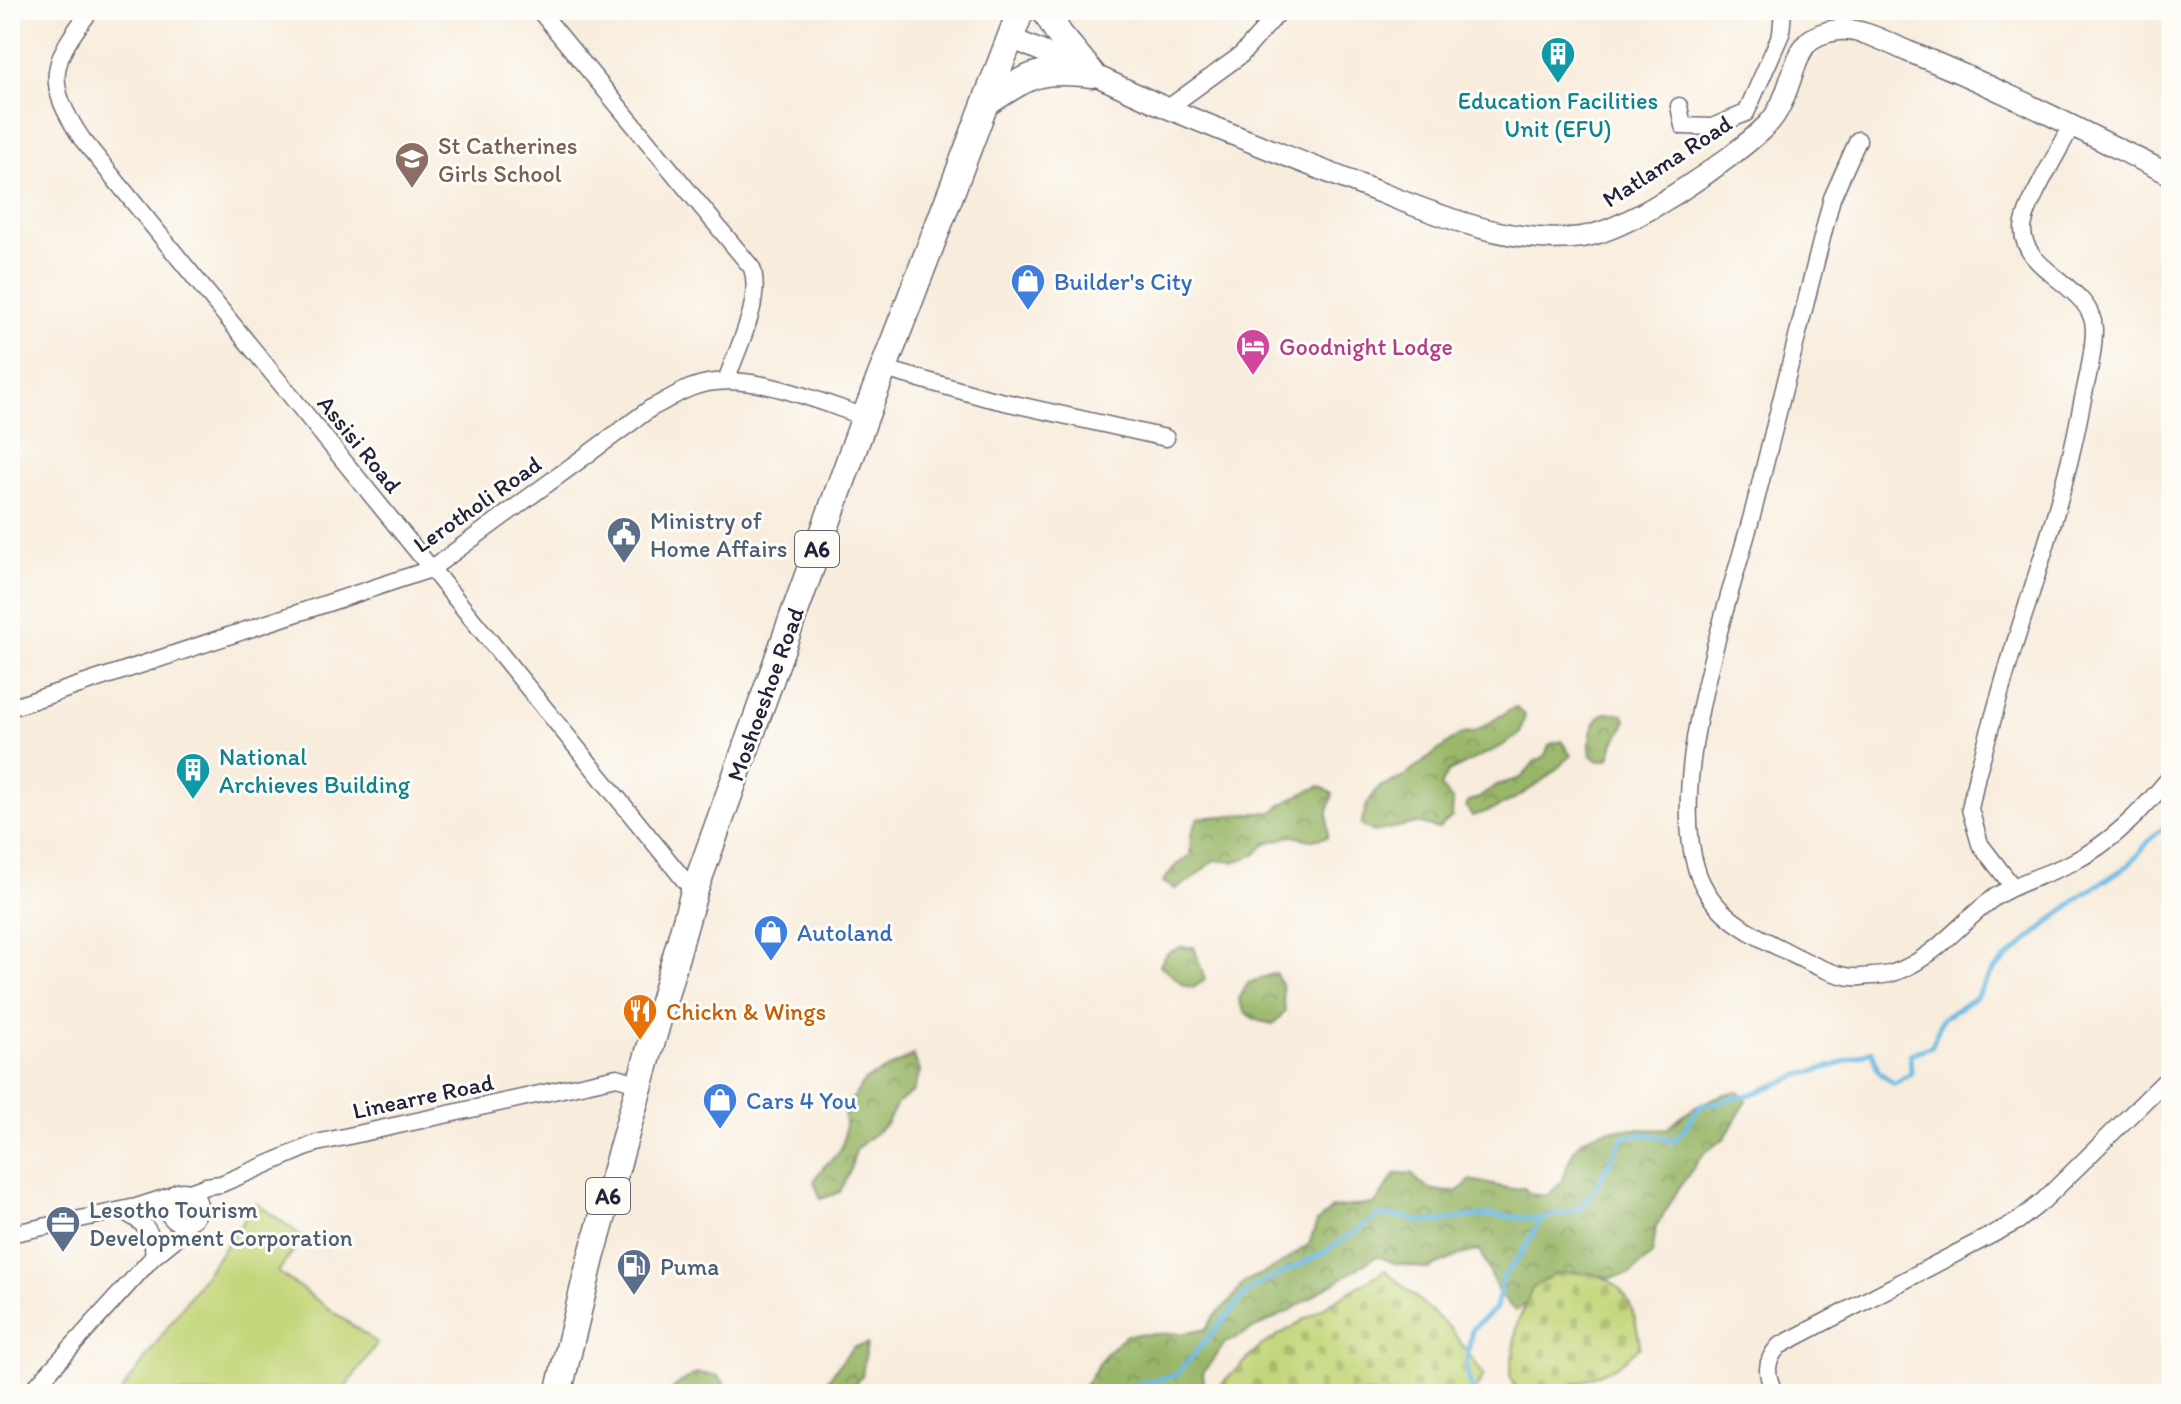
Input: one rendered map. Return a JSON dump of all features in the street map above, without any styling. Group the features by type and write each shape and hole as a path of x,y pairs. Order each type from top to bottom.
{"main road":[{"name":"Moshoeshoe Road","path":"558,1394 591,1258 694,892 865,417 1021,10"},
{"path":"1045,10 1059,34 1092,74"},
{"path":"986,103 1030,76 1043,72 1056,70 1092,74"}],"street":[{"name":"Assisi Road","path":"91,10 66,42 57,64 56,88 65,114 82,139 694,892"},
{"path":"539,10 752,268 757,282 754,300 726,381"},
{"path":"1168,108 1241,55 1281,10"},
{"path":"1679,106 1683,126 1712,127 1746,113 1781,34 1783,10"},
{"name":"Matlama Road","path":"1010,38 1168,108 1450,218 1478,227 1546,239 1583,237 1610,229 1640,215 1735,153 1770,123 1787,95 1807,43 1822,34 1840,30 1860,32 1899,48 2072,125 2171,175"},
{"path":"2013,887 1980,844 1970,809 1981,760 2072,457 2090,355 2094,328 2090,310 2084,301 2042,265 2023,230 2029,209 2072,125"},
{"path":"1858,140 1832,198 1708,677 1690,778 1690,825 1697,871 1719,911 1768,942 1818,966 1854,978 1891,974 1916,962 1946,941 1997,896 2071,863 2103,844 2131,821 2171,776"},
{"path":"885,369 987,398 1166,438"},
{"name":"Lerotholi Road","path":"10,708 431,569 651,408 691,387 726,381 767,386 865,417"},
{"path":"1775,1394 1767,1379 1767,1365 1779,1346 2018,1221 2043,1201 2171,1075"},
{"name":"Linearre Road","path":"190,1192 221,1184 317,1143 617,1077 640,1084"},
{"name":"Linearre Road","path":"154,1252 174,1240 215,1196 221,1184"},
{"path":"29,1394 154,1252 169,1207 179,1191 190,1192 197,1200 194,1216 179,1222 169,1207"},
{"path":"10,1234 128,1209 169,1207"},
{"path":"128,1209 145,1225 154,1252"}],"green space":[{"path":"1515,707 1525,715 1520,734 1448,772 1441,786 1453,801 1452,817 1438,829 1417,823 1374,832 1361,824 1367,804 1379,787 1402,778 1459,735 1474,732"},
{"path":"1605,713 1623,714 1626,720 1610,757 1599,761 1591,755 1590,737 1596,721"},
{"path":"1562,741 1571,756 1549,775 1513,800 1472,816 1466,807 1469,801 1497,785 1521,778 1535,761 1544,757 1550,744"},
{"path":"1320,786 1333,794 1328,811 1328,837 1312,840 1292,836 1266,843 1255,855 1234,862 1214,860 1175,889 1163,882 1176,865 1190,856 1191,836 1198,818 1272,812 1290,799"},
{"path":"1180,947 1194,947 1205,980 1193,988 1184,985 1160,965 1166,954"},
{"path":"1275,973 1282,984 1285,1012 1273,1024 1251,1017 1243,1010 1239,999 1248,983"},
{"path":"913,1055 920,1071 914,1091 897,1104 886,1124 856,1149 840,1192 821,1199 814,1182 842,1145 844,1105 854,1097 864,1081"},
{"path":"1738,1091 1747,1100 1725,1138 1704,1153 1679,1188 1656,1228 1652,1255 1630,1274 1610,1278 1592,1274 1536,1286 1526,1303 1515,1311 1499,1294 1480,1250 1428,1269 1377,1256 1291,1310 1225,1343 1203,1373 1205,1394 1073,1394 1084,1387 1106,1353 1126,1335 1187,1333 1206,1329 1244,1282 1276,1267 1309,1244 1317,1222 1332,1208 1375,1204 1395,1174 1412,1173 1421,1184 1437,1191 1457,1192 1471,1180 1512,1189 1524,1188 1530,1194 1546,1196 1562,1180 1580,1143 1590,1136 1615,1130 1667,1129 1700,1105"},
{"path":"256,1203 303,1237 278,1272 377,1343 341,1394 120,1394"},
{"path":"1385,1270 1450,1328 1484,1375 1473,1394 1211,1394 1261,1346"},
{"path":"1588,1273 1615,1284 1633,1312 1640,1347 1617,1366 1554,1394 1516,1394 1510,1375 1517,1324 1532,1289 1554,1274"},
{"path":"867,1344 862,1376 846,1394 817,1394 853,1347"},
{"path":"697,1373 718,1376 730,1389 741,1394 667,1394"}],"waterway":[{"path":"1109,1394 1176,1375 1250,1289 1321,1254 1380,1215 1424,1223 1484,1215 1541,1219 1578,1209 1592,1194 1623,1137 1650,1134 1674,1142 1701,1106 1752,1094 1872,1051 1878,1071 1894,1084 1911,1073 1910,1054 1932,1046 1942,1019 1976,997 1993,970 2079,897 2129,865 2154,835 2171,823"},
{"path":"1473,1394 1466,1364 1472,1329 1496,1308 1503,1277 1522,1253 1541,1219"}],"place":[{"name":"Education Facilities Unit (EFU)","path":"1558,85"},
{"name":"St Catherines Girls School","path":"412,190"},
{"name":"Builder's City","path":"1028,312"},
{"name":"Goodnight Lodge","path":"1253,377"},
{"name":"Ministry of Home Affairs","path":"624,565"},
{"name":"National Archieves Building","path":"193,801"},
{"name":"Autoland","path":"771,963"},
{"name":"Chickn & Wings","path":"640,1042"},
{"name":"Cars 4 You","path":"720,1131"},
{"name":"Lesotho Tourism Development Corporation","path":"63,1254"},
{"name":"Puma","path":"634,1297"}]}
